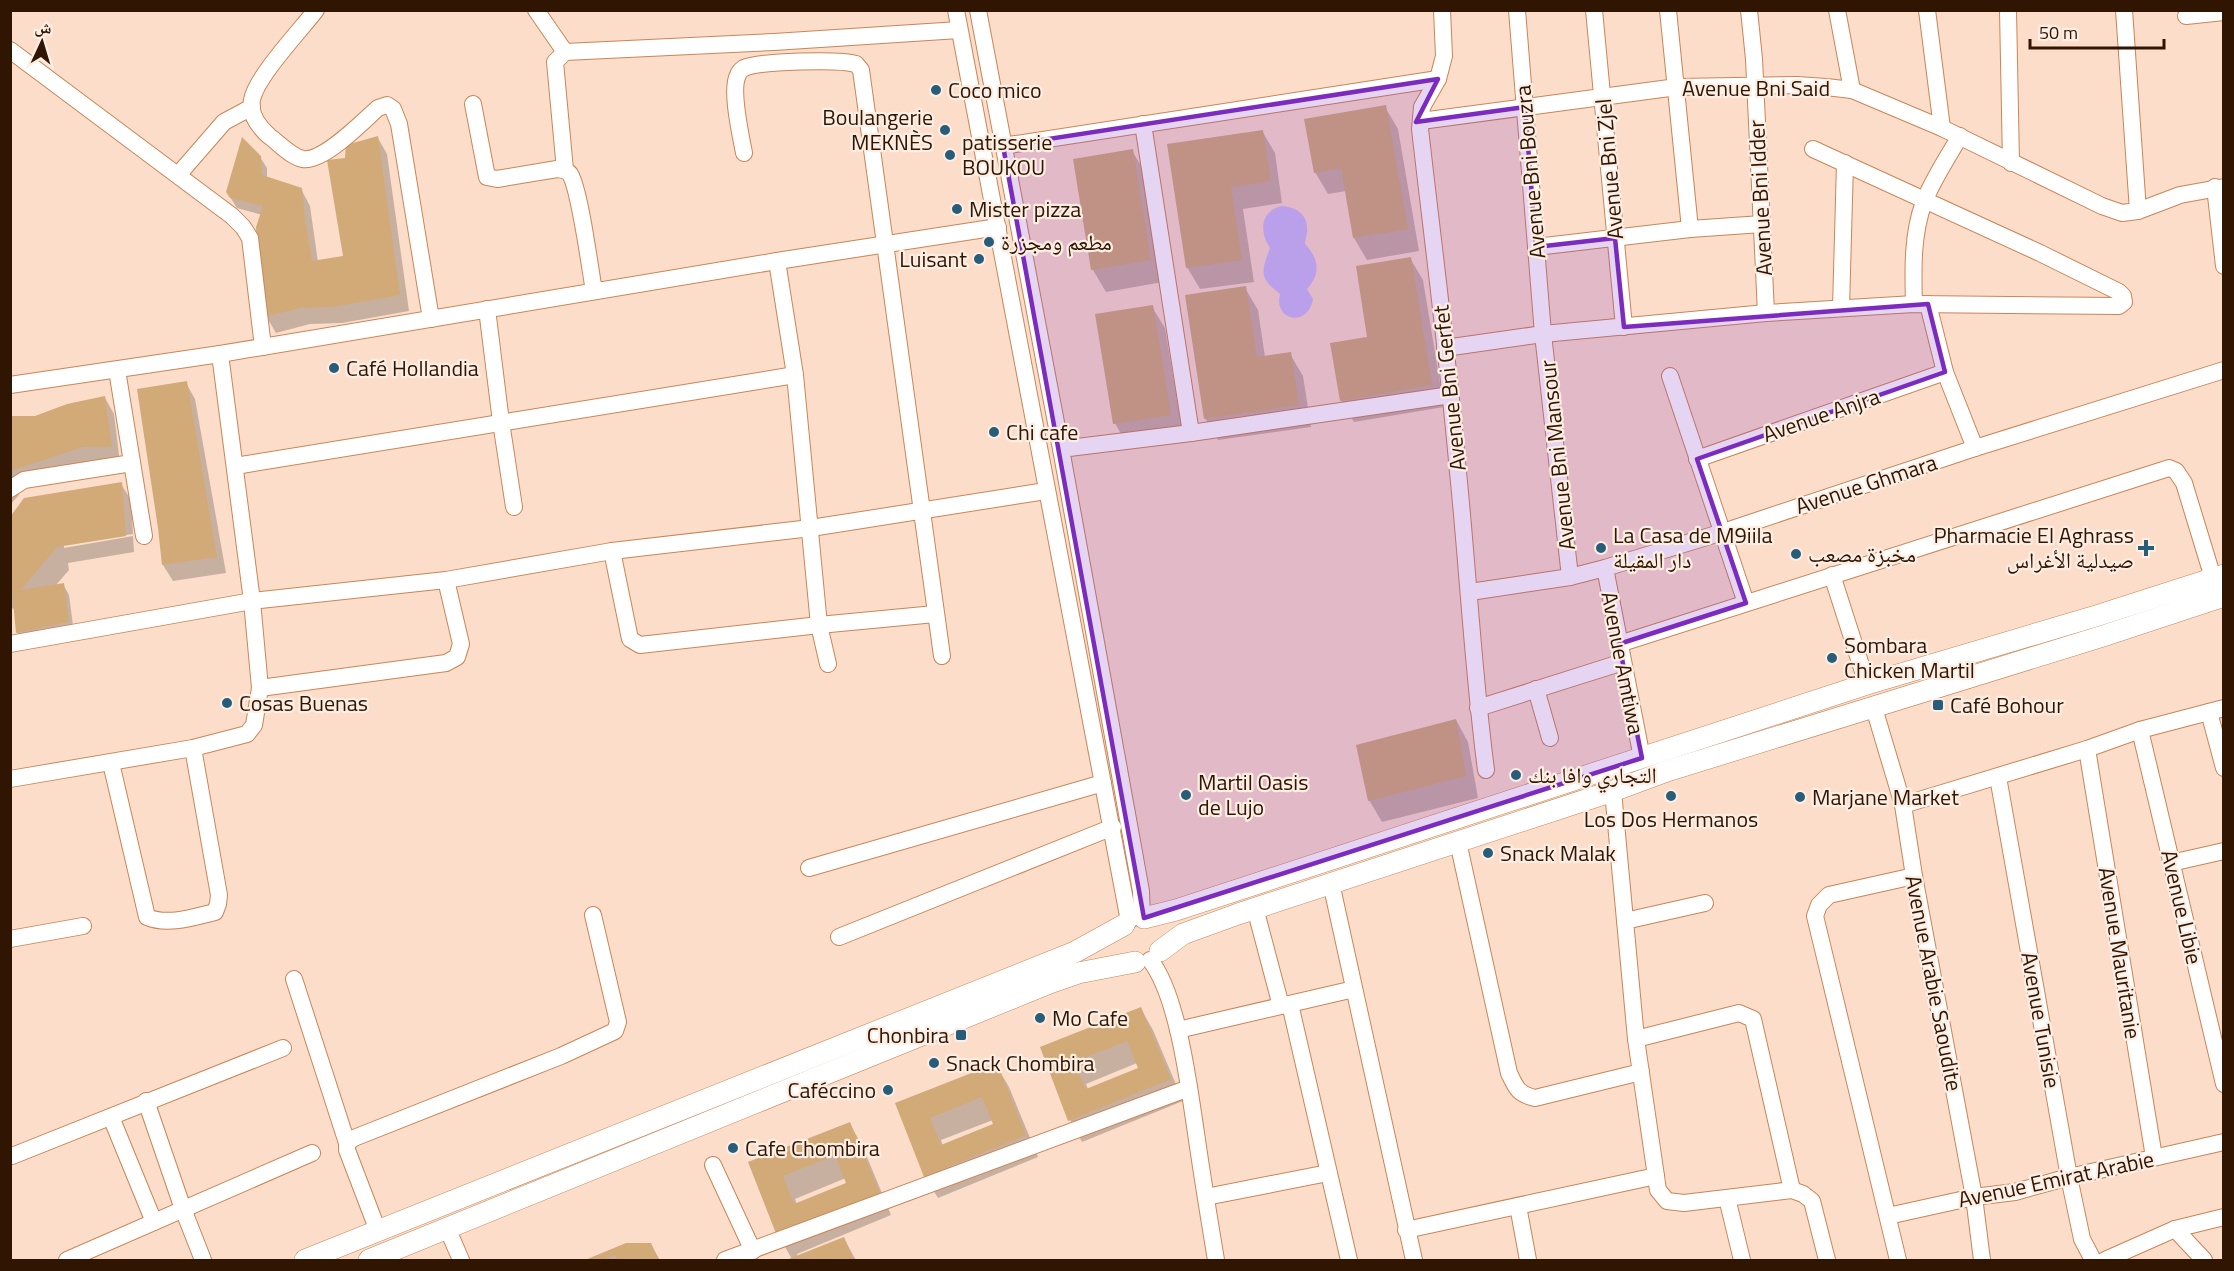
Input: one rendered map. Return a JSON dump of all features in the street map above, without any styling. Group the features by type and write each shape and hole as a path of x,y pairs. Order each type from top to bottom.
{"main road":[{"path":"305,1260 1075,952 1135,921 1176,910 1867,684 2096,616 2220,583"},
{"path":"369,1260 448,1230 1052,982 1148,957 1183,934 1667,771 1874,708 2220,583"},
{"path":"1151,920 1161,930 1162,944 1148,957 1128,958 1119,947 1118,939 1135,921 1151,920"}],"street":[{"path":"316,10 264,77 255,93 252,107 259,127 296,156 304,159 326,152 378,108 387,105 393,109 399,124 431,319"},
{"path":"536,10 565,52"},
{"path":"956,10 1103,783 1135,921"},
{"path":"978,10 1141,891 1135,921"},
{"name":"Avenue Bni Gerfet","path":"1442,10 1444,56 1438,79 1422,107 1421,121 1451,395 1470,591 1478,708 1486,770"},
{"name":"Avenue Bni Bouzra","path":"1517,10 1543,334"},
{"name":"Avenue Bni Zjel","path":"1594,10 1624,327"},
{"path":"1668,10 1690,229"},
{"name":"Avenue Bni Idder","path":"1749,10 1766,313"},
{"path":"1837,10 1851,90"},
{"path":"1927,10 1942,128"},
{"path":"2008,10 2011,163"},
{"path":"2124,10 2138,211 2180,195 2219,187 2223,255"},
{"path":"2186,16 2223,12"},
{"path":"565,170 555,62 565,52 959,30"},
{"path":"10,50 232,216 243,227 250,238 263,347"},
{"path":"744,153 735,87 739,73 743,69 756,65 849,62 856,64 861,70 942,656"},
{"path":"1004,146 1438,79"},
{"name":"Avenue Bni Said","path":"1421,121 1677,87 1797,85 1851,90 1960,136 2102,206 2122,213 2138,211"},
{"path":"473,104 487,177 497,179 543,170 565,170 570,174 578,203 594,291"},
{"path":"178,175 224,122 252,107"},
{"path":"1143,124 1191,433"},
{"path":"1960,136 1924,200 1914,246 1921,304 1975,448"},
{"path":"1445,348 1543,334 1841,308 1921,304 2123,305 2124,299 2119,292 2068,266 1813,149"},
{"path":"1841,308 1845,163"},
{"path":"1536,247 1690,229 1762,224"},
{"path":"10,385 220,354 777,261 998,227"},
{"path":"777,261 795,375 819,624 828,664"},
{"path":"487,309 514,507"},
{"name":"Avenue Bni Mansour","path":"1543,334 1570,577"},
{"path":"10,779 193,748 247,734 254,725 260,688 252,602 220,354"},
{"path":"117,370 144,536"},
{"name":"Avenue Ghmara","path":"1470,591 1570,577 1605,568 2223,370"},
{"name":"Avenue Anjra","path":"1697,459 1945,372"},
{"path":"235,466 795,375"},
{"path":"1670,376 1746,603"},
{"path":"1061,449 1191,433 1451,395"},
{"path":"10,489 24,480 132,463"},
{"path":"1619,645 2169,468 2176,471 2184,483 2220,583"},
{"path":"10,644 252,602 446,580 612,551 811,528 1046,491"},
{"path":"612,551 630,639 640,645 819,624 935,614"},
{"name":"Avenue Amtiwa","path":"1605,568 1642,758"},
{"path":"1832,575 1867,684"},
{"path":"260,688 447,663 457,657 461,644 446,580"},
{"path":"1478,708 1623,662"},
{"path":"1536,689 1550,738"},
{"name":"Avenue Arabie Saoudite","path":"1874,708 1903,806 1974,1197 1982,1260"},
{"path":"1903,806 2087,749 2140,730 2216,710 2223,768"},
{"name":"Avenue Libie","path":"2140,730 2223,1084"},
{"path":"111,763 147,917 155,921 185,919 215,912 219,895 193,748"},
{"name":"Avenue Mauritanie","path":"2087,749 2154,1157"},
{"name":"Avenue Tunisie","path":"1998,777 2069,1177 2082,1239 2093,1260"},
{"path":"809,868 1103,783"},
{"path":"1613,791 1636,1039 1658,1190 1667,1201 1684,1203 1792,1190 1803,1194 1812,1201 1827,1260"},
{"path":"839,937 1113,827"},
{"path":"1458,842 1509,1072 1522,1095 1535,1098 1641,1072"},
{"path":"2172,863 2223,851"},
{"path":"1898,1260 1815,916 1819,905 1829,895 1914,876"},
{"path":"1330,884 1414,1260"},
{"path":"1625,921 1705,903"},
{"path":"1254,909 1285,1005 1349,1260"},
{"path":"347,1143 354,1138 561,1056 615,1031 618,1022 593,915"},
{"path":"10,939 83,926"},
{"path":"1148,957 1162,979 1178,1030 1216,1260"},
{"path":"294,979 347,1143 347,1150 378,1232"},
{"path":"1178,1030 1354,989"},
{"path":"1636,1039 1739,1013 1753,1019 1792,1190"},
{"path":"12,1156 283,1048"},
{"path":"725,1260 1189,1088"},
{"path":"146,1101 203,1260"},
{"path":"111,1117 154,1222"},
{"name":"Avenue Emirat Arabie","path":"1888,1216 1974,1197 2014,1192 2223,1142"},
{"path":"67,1260 312,1154"},
{"path":"713,1166 753,1251"},
{"path":"1206,1197 1328,1173"},
{"path":"1406,1230 1656,1176"},
{"path":"1727,1198 1742,1260"},
{"path":"1518,1206 1528,1260"},
{"path":"2105,1260 2175,1229 2223,1217"},
{"path":"2175,1229 2204,1260"},
{"path":"448,1230 461,1260"}],"highlighted area":[{"path":"1438,79 1416,122 1525,107 1536,247 1615,238 1624,327 1928,304 1945,372 1697,459 1746,603 1619,644 1642,758 1144,918 1003,146"}],"shaded area":[{"path":"1282,206 1292,208 1303,215 1307,230 1305,244 1313,255 1316,266 1315,278 1307,289 1313,299 1310,308 1305,314 1292,318 1282,310 1279,303 1280,294 1268,283 1264,274 1270,248 1264,235 1264,223 1269,212"}],"building":[{"path":"1386,105 1408,229 1353,238 1341,168 1314,173 1304,119"},
{"path":"1263,130 1271,181 1231,187 1242,260 1186,268 1167,144"},
{"path":"378,136 400,295 332,307 300,308 265,317 256,227 263,206 230,198 226,192 242,137 261,156 262,175 302,188 312,261 343,256 327,160 345,158 346,145"},
{"path":"1133,149 1151,260 1091,270 1073,159"},
{"path":"1411,257 1432,385 1340,401 1330,343 1367,337 1356,266"},
{"path":"1246,286 1257,357 1291,352 1299,405 1204,419 1185,295"},
{"path":"1153,305 1171,415 1113,424 1095,314"},
{"path":"187,381 217,557 162,565 137,389"},
{"path":"105,396 112,447 83,447 10,471 10,416 35,416 67,404"},
{"path":"122,482 126,536 57,547 21,590 64,583 69,622 16,633 12,590 10,590 10,517 24,498"},
{"path":"1456,719 1466,776 1368,801 1356,745"},
{"path":"1141,1007 1171,1079 1068,1121 1040,1047","holes":["1127,1041 1138,1068 1086,1089 1074,1062"]},
{"path":"997,1063 1026,1135 924,1177 895,1103","holes":["982,1097 993,1124 941,1145 930,1118"]},
{"path":"850,1122 880,1193 777,1236 748,1162","holes":["835,1155 846,1183 794,1204 783,1176"]},
{"path":"844,1237 854,1260 786,1260"},
{"path":"626,1243 651,1243 659,1260 616,1260 616,1255 606,1258 607,1260 585,1260"}],"place":[{"name":"Coco mico","path":"936,90"},
{"name":"Boulangerie MEKNÈS","path":"945,130"},
{"name":"patisserie BOUKOU","path":"950,155"},
{"name":"Mister pizza","path":"957,209"},
{"name":"مطعم ومجزرة","path":"989,242"},
{"name":"Luisant","path":"979,259"},
{"name":"Café Hollandia","path":"334,368"},
{"name":"Chi cafe","path":"994,432"},
{"name":"La Casa de M9iila دار المقيلة","path":"1601,548"},
{"name":"Pharmacie El Aghrass صيدلية الأغراس","path":"2146,548"},
{"name":"مخبزة مصعب","path":"1796,554"},
{"name":"Sombara Chicken Martil","path":"1832,658"},
{"name":"Cosas Buenas","path":"227,703"},
{"name":"Café Bohour","path":"1938,705"},
{"name":"التجاري وافا بنك","path":"1516,775"},
{"name":"Martil Oasis de Lujo","path":"1186,795"},
{"name":"Los Dos Hermanos","path":"1671,796"},
{"name":"Marjane Market","path":"1800,797"},
{"name":"Snack Malak","path":"1488,853"},
{"name":"Mo Cafe","path":"1040,1018"},
{"name":"Chonbira","path":"961,1035"},
{"name":"Snack Chombira","path":"934,1063"},
{"name":"Caféccino","path":"888,1090"},
{"name":"Cafe Chombira","path":"733,1148"}]}
